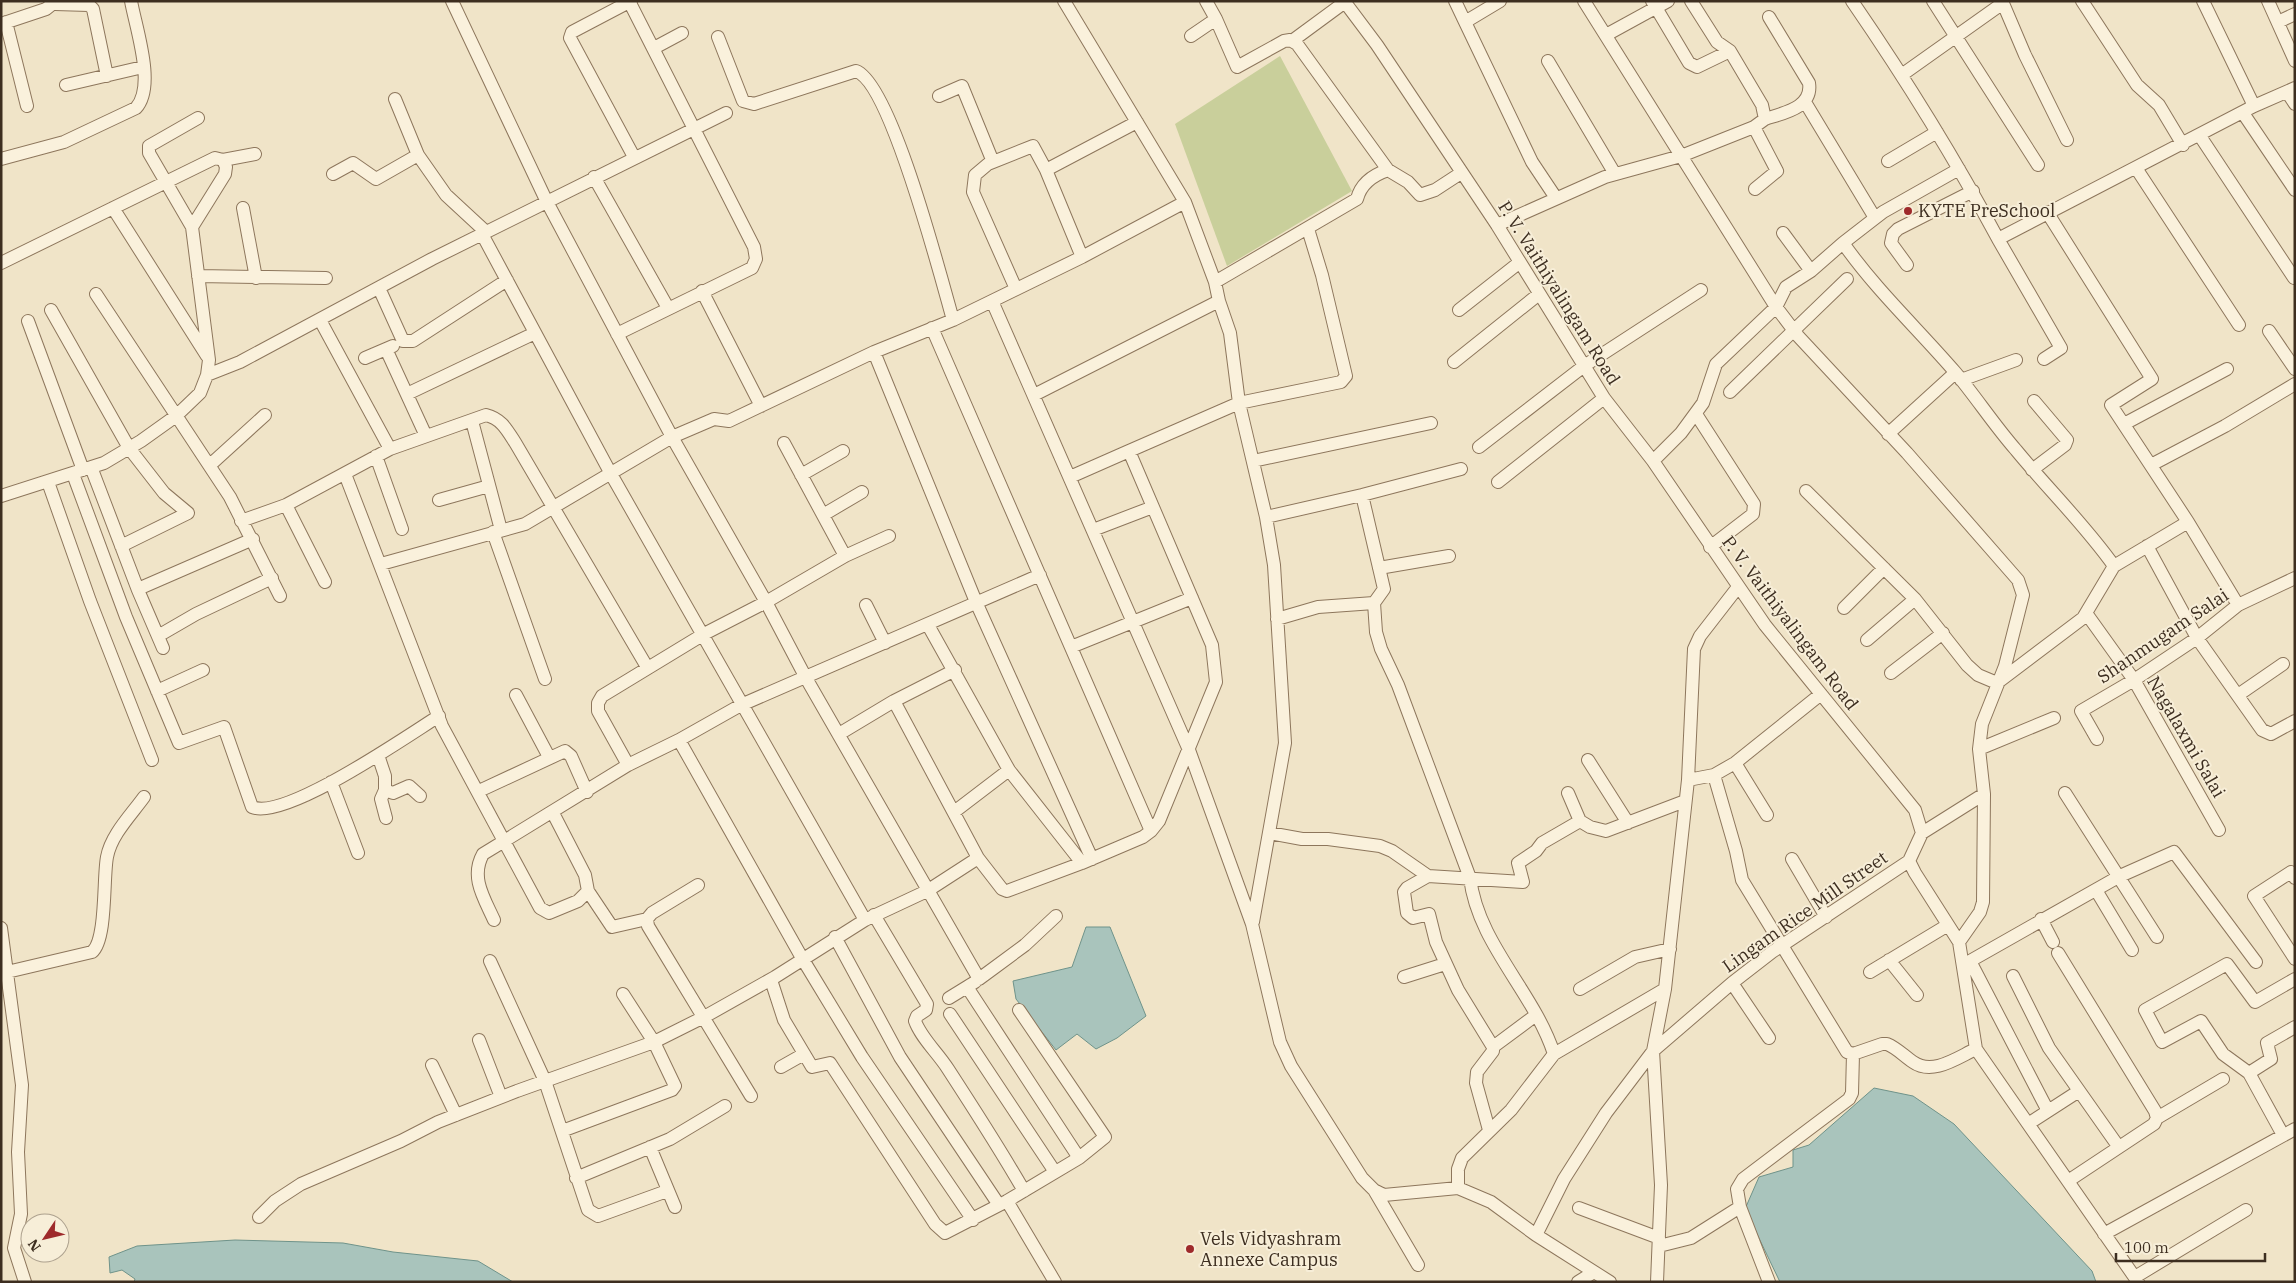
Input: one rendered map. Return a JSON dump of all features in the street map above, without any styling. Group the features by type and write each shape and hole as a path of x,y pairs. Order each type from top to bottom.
{"street":[{"path":"1,159 64,142 136,108 142,101 146,82 131,1"},
{"path":"452,1 546,200 672,437 927,891 975,982"},
{"path":"618,334 752,268 756,259 754,247 630,1 572,32 570,38 634,157"},
{"path":"1064,1 1185,202 1215,282 1219,301 1230,333 1239,403 1266,517 1274,565 1285,743 1252,924"},
{"path":"1206,1 1237,67 1284,41 1292,41 1297,44 1388,170 1408,182 1420,195 1436,190 1461,173"},
{"path":"1454,1 1532,162 1556,198"},
{"path":"1465,22 1500,1"},
{"path":"1584,1 1794,332 2011,572 2022,588 2023,595 2005,666 1982,724 1979,749 1984,794 1982,907 1959,942"},
{"path":"1606,35 1654,5 1668,1"},
{"path":"1691,1 1717,42 1730,51 1762,105 1760,123 1777,171 1755,189"},
{"path":"1852,1 1903,74 1960,168 1998,239 2061,348 2044,359"},
{"path":"1933,1 2038,165"},
{"path":"2082,1 2137,85 2159,105 2183,145"},
{"path":"2203,1 2248,109 2295,190"},
{"path":"2268,1 2295,61"},
{"path":"27,106 4,23 46,9 55,2 89,5 93,9 107,76"},
{"path":"1292,41 1345,2"},
{"name":"P. V. Vaithiyalingam Road","path":"1345,2 1377,45 1497,226 1604,398 1652,461 1738,587 1821,694 1915,810 1922,833"},
{"path":"1903,74 1955,34 2002,2 2025,55 2068,140"},
{"path":"1654,5 1692,66 1696,67 1730,51"},
{"path":"2278,22 2295,14"},
{"path":"1497,226 1556,198 1616,174 1681,156 1800,106 1805,102 1810,91 1809,84 1769,17"},
{"path":"1192,36 1216,19"},
{"path":"654,48 682,33"},
{"path":"718,37 743,101 746,103 754,104 856,71 863,74 875,90 900,147 953,320"},
{"path":"1548,61 1616,174"},
{"path":"66,85 143,68"},
{"path":"939,96 962,86 993,162"},
{"path":"1998,239 2047,212 2183,145 2248,109 2291,90 2295,104"},
{"path":"395,99 418,155 446,195 484,233 507,280 611,474 704,634 741,705 870,917 927,1004 926,1010 917,1016 915,1021 917,1027 938,1054 994,1138 1024,1191"},
{"path":"1805,102 1876,218"},
{"path":"208,375 240,362 546,200 726,113"},
{"path":"1,496 104,464 176,416 200,394 208,375 209,360 192,227 149,153 148,146 198,118"},
{"path":"1046,170 1137,122"},
{"path":"1888,161 1937,132"},
{"path":"2200,136 2294,278"},
{"path":"1016,289 973,192 975,175 993,162 1033,146 1046,170 1082,257"},
{"path":"1,263 215,158 223,160 255,154"},
{"path":"333,174 353,163 376,179 418,155"},
{"path":"192,227 225,174 226,167 223,160"},
{"path":"1652,461 1681,433 1696,414 1708,392 1716,364 1776,306 1786,287 1811,271 1876,218 1960,168"},
{"path":"2136,168 2239,325"},
{"path":"1215,282 1308,229 1357,198 1359,190 1374,174 1388,170"},
{"path":"594,177 668,308"},
{"path":"1907,265 1892,243 1894,234 1898,229 1973,191"},
{"path":"381,564 525,524 554,509 672,437 714,419 729,420 874,352 953,320 1082,257 1185,202"},
{"path":"114,208 209,360"},
{"path":"243,208 256,278"},
{"path":"2047,212 2152,379 2112,405 2188,522 2238,605"},
{"path":"1070,477 1239,403 1341,382 1344,379 1346,376 1322,275 1308,229"},
{"path":"1783,233 1811,271"},
{"path":"1843,243 1864,273 1958,376 2032,470 2096,541 2114,566"},
{"path":"1459,310 1520,262"},
{"path":"198,276 326,278"},
{"path":"1730,392 1847,279"},
{"path":"365,358 403,341 413,341 507,280"},
{"path":"379,288 403,341"},
{"path":"1479,447 1584,366 1701,290"},
{"path":"702,291 761,406"},
{"path":"96,294 210,465 253,539 280,596"},
{"path":"1454,362 1540,294"},
{"path":"992,300 1189,750 1252,924 1280,1042 1291,1066 1362,1178 1374,1190 1418,1265"},
{"path":"1034,395 1219,301"},
{"path":"51,310 129,448 164,493 188,513 121,546"},
{"path":"320,320 390,449"},
{"path":"28,321 82,470 126,617 180,743 224,727 252,807 259,810 268,809 299,798 331,782 439,716"},
{"path":"932,328 1151,831"},
{"path":"2269,331 2295,369"},
{"path":"407,394 535,333"},
{"path":"386,349 426,436"},
{"path":"874,352 976,602 1087,861"},
{"path":"1888,434 1958,376 2016,360"},
{"path":"2124,424 2227,369"},
{"path":"2151,465 2225,426 2295,384"},
{"path":"1498,482 1604,398"},
{"path":"2032,470 2066,442 2034,401"},
{"path":"1696,414 1754,504 1753,514 1710,547"},
{"path":"210,465 265,415"},
{"path":"241,521 286,505 390,449 486,415 502,422 647,667"},
{"path":"472,421 489,486 497,531 545,679"},
{"path":"1252,461 1431,423"},
{"path":"784,443 845,556"},
{"path":"801,475 844,451"},
{"path":"894,701 978,858 1002,889 1008,891 1087,861 1151,831 1159,821 1216,682 1212,645 1129,451"},
{"path":"376,456 402,529"},
{"path":"82,470 121,546 160,642 196,614 272,578"},
{"path":"1266,517 1362,496 1461,470"},
{"path":"345,474 439,716 544,912 549,913 578,901 588,891"},
{"path":"48,482 90,601 152,760"},
{"path":"439,500 489,486"},
{"path":"1806,491 1914,599 1967,665 1978,675 1997,683"},
{"path":"823,515 862,492"},
{"path":"1362,496 1384,589 1374,603 1376,632 1381,649 1398,685 1470,878 1476,908 1487,931 1546,1030 1554,1054"},
{"path":"286,505 325,582"},
{"path":"1093,530 1153,507"},
{"path":"1997,683 2086,613 2114,566 2188,522"},
{"path":"628,765 598,710 598,703 602,696 704,634 766,602 845,556 889,536"},
{"path":"138,589 253,539"},
{"path":"2148,546 2197,638 2266,733 2271,734 2295,722"},
{"path":"1379,568 1449,556"},
{"path":"1844,608 1884,568"},
{"path":"494,920 478,882 478,864 483,854 505,840 553,813 628,765 680,740 741,705 1040,575"},
{"name":"Shanmugam Salai","path":"2097,739 2081,711 2134,680 2197,638 2238,605 2295,578"},
{"path":"1657,1282 1661,1185 1653,1051 1666,989 1688,780 1694,649 1700,636 1738,587"},
{"path":"1071,647 1192,598"},
{"path":"1867,640 1914,599"},
{"path":"1277,619 1318,607 1374,603"},
{"path":"866,605 885,643"},
{"name":"Nagalaxmi Salai","path":"2086,613 2134,680 2219,830"},
{"path":"928,625 1009,770 1087,861"},
{"path":"1891,673 1943,633"},
{"path":"2238,695 2283,664"},
{"path":"157,691 203,670"},
{"path":"839,734 894,701 954,670"},
{"path":"1688,780 1714,775 1735,764 1821,694"},
{"path":"516,695 549,757"},
{"path":"1979,749 2054,718"},
{"path":"680,740 802,958 862,1057 973,1220"},
{"path":"479,791 565,751 569,753 587,792"},
{"path":"378,755 384,776 385,790 381,799 386,818"},
{"path":"1588,760 1628,823"},
{"path":"1735,764 1767,815"},
{"path":"954,812 1009,770"},
{"path":"1714,775 1736,851 1742,880 1784,945 1843,1047 1853,1054 1887,1044 1920,1066 1927,1068 1936,1067 1976,1049"},
{"path":"331,782 358,853"},
{"path":"385,790 393,793 410,786 420,796"},
{"path":"2065,792 2157,937"},
{"path":"1568,793 1580,821 1590,827 1606,831 1685,801"},
{"path":"1984,794 1922,833 1909,861 1914,873 1959,942 1966,963 2048,1111"},
{"path":"7,972 92,952 96,948 100,935 107,856 114,839 144,797"},
{"path":"553,813 585,875 588,891 612,927 648,920"},
{"path":"1489,1130 1476,1083 1477,1072 1494,1051 1493,1047 1458,990 1445,964 1429,914 1413,918 1407,913 1404,892 1406,888 1428,876 1523,882 1518,863 1536,851 1542,843 1580,821"},
{"path":"1269,833 1302,839 1380,846 1392,851 1428,876"},
{"path":"1966,963 2120,876 2174,852 2256,962"},
{"path":"259,1217 275,1201 301,1184 456,1115 654,1042 771,980 835,937 870,917 927,891 978,858"},
{"path":"1792,859 1826,916"},
{"name":"Lingam Rice Mill Street","path":"1653,1051 1732,983 1826,916 1909,861"},
{"path":"2295,878 2291,872 2254,896 2295,959"},
{"path":"698,885 652,913 648,920 650,930 751,1096"},
{"path":"2096,890 2132,950"},
{"path":"949,998 975,982 1026,945 1056,916"},
{"path":"2041,919 2155,1111 2157,1118"},
{"path":"1870,972 1948,925"},
{"path":"1,928 22,1085 18,1152 21,1214 14,1248 25,1282"},
{"path":"835,937 900,1058 1003,1203 1055,1282"},
{"path":"1580,989 1634,957 1670,949"},
{"path":"1889,960 1917,995"},
{"path":"490,961 545,1081 588,1210 598,1216 668,1191"},
{"path":"1966,963 1976,1049 2136,1279 2246,1210"},
{"path":"1404,977 1445,964"},
{"path":"2104,1234 2289,1132 2249,1073 2223,1054 2201,1021 2162,1042 2145,1010 2227,964 2252,1002 2295,980"},
{"path":"2013,976 2049,1048 2118,1146"},
{"path":"771,980 784,1020 812,1067 830,1063 940,1231 947,1234 1079,1158 1105,1137 1019,1010"},
{"path":"975,982 970,990 1079,1158"},
{"path":"1732,983 1769,1038"},
{"path":"1458,1188 1458,1169 1462,1158 1511,1110 1554,1054 1666,989"},
{"path":"562,1132 672,1090 675,1086 675,1082 654,1042 623,994"},
{"path":"950,1014 1055,1172"},
{"path":"1493,1047 1536,1015"},
{"path":"2249,1073 2271,1059 2267,1043 2295,1027"},
{"path":"479,1040 501,1097"},
{"path":"1536,1235 1564,1179 1606,1113 1653,1051"},
{"path":"781,1067 804,1054"},
{"path":"1769,1282 1740,1207 1737,1189 1743,1179 1849,1099 1852,1093 1853,1054"},
{"path":"432,1065 456,1115"},
{"path":"2068,1181 2118,1146 2154,1124 2157,1118 2223,1079"},
{"path":"2028,1124 2079,1091"},
{"path":"576,1178 670,1139 726,1106"},
{"path":"650,1147 675,1207"},
{"path":"1374,1190 1384,1195 1395,1195 1458,1188 1491,1202 1536,1235 1610,1282"},
{"path":"1579,1208 1659,1242 1691,1238 1740,1207"},
{"path":"1,1251 14,1248"},
{"path":"1578,1282 1594,1272"}],"green space":[{"path":"1280,56 1352,191 1227,266 1175,124"}],"water":[{"path":"1086,927 1110,927 1146,1016 1117,1038 1096,1049 1077,1034 1056,1050 1016,999 1013,981 1072,967"},
{"path":"1874,1088 1913,1096 1954,1124 2092,1271 2096,1282 1780,1282 1745,1209 1759,1177 1793,1167 1793,1150 1809,1145"},
{"path":"235,1240 343,1243 393,1252 478,1261 513,1282 134,1282 135,1279 122,1270 110,1273 109,1257 137,1246"}],"place":[{"name":"KYTE PreSchool","path":"1908,211"},
{"name":"Vels Vidyashram Annexe Campus","path":"1190,1249"}]}
